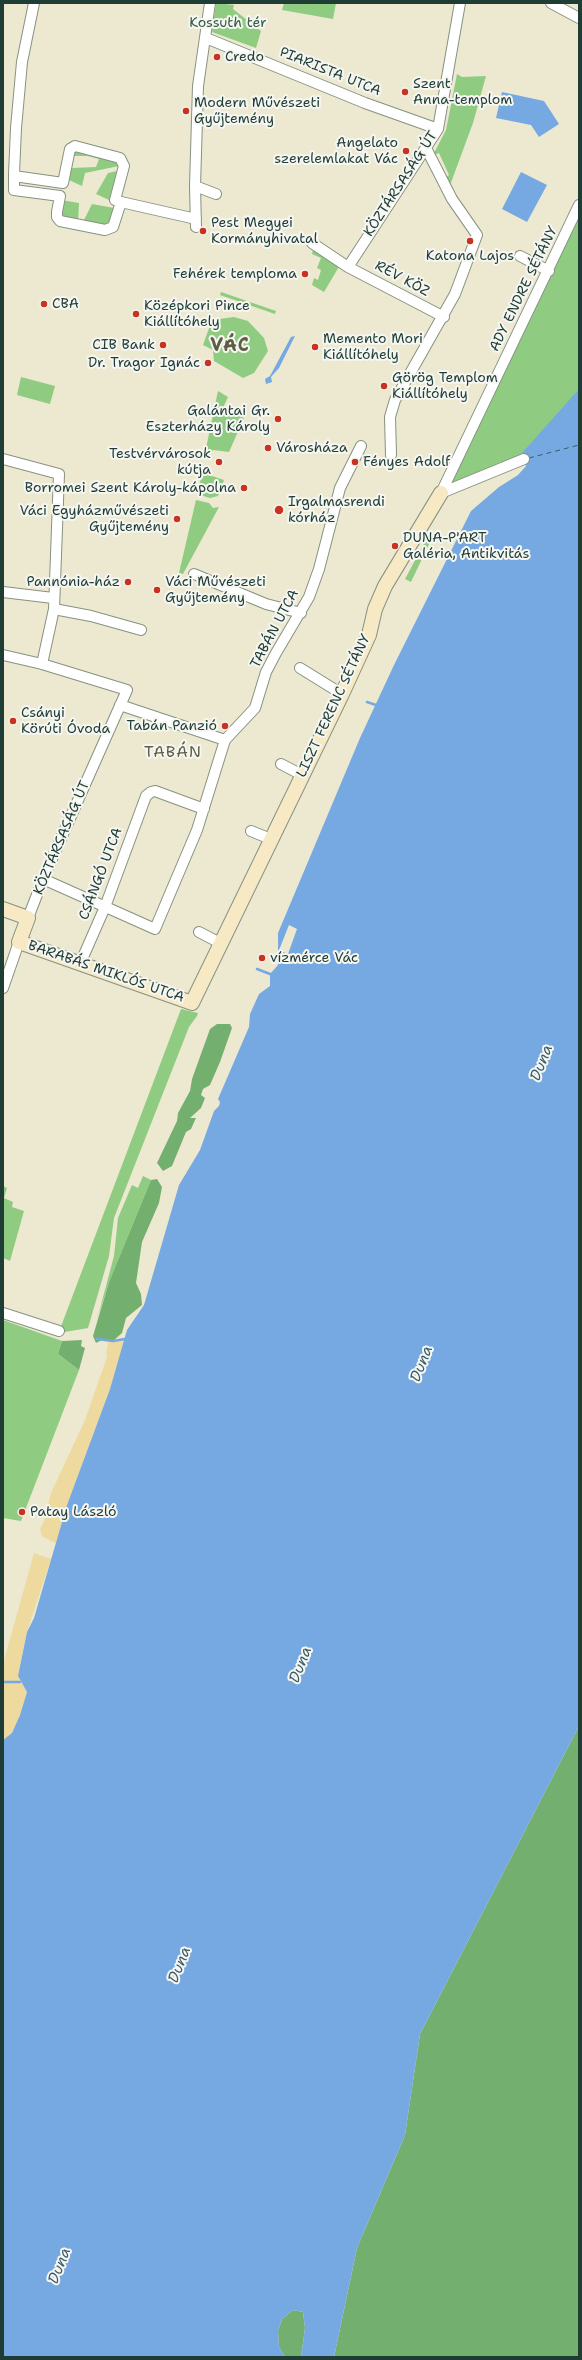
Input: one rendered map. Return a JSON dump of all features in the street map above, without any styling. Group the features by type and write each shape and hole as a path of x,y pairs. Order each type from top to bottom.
{"street":[{"path":"34,3 22,62 14,190 60,196"},
{"path":"120,202 114,227 106,230 60,221 56,212 72,147 75,146 120,158 124,166 115,200 196,223 195,186 198,86 210,3"},
{"name":"KÖZTÁRSASÁG ÚT","path":"348,267 414,163 438,129 460,3"},
{"path":"551,3 579,18"},
{"name":"PIARISTA UTCA","path":"206,38 257,57 365,103 438,129"},
{"path":"391,455 390,417 395,400 444,317 455,294 477,235 452,199 426,148"},
{"path":"3,181 14,178 63,183"},
{"path":"195,186 216,194"},
{"name":"ADY ENDRE SÉTÁNY","path":"441,493 579,205"},
{"name":"RÉV KÖZ","path":"312,243 348,267 444,317"},
{"path":"520,256 548,271"},
{"name":"TABÁN UTCA","path":"105,907 155,928 204,809 225,740 255,708 266,672 309,597 319,569 340,488 361,446"},
{"path":"3,459 59,474 53,598 54,609 42,664 3,655"},
{"path":"441,493 524,459"},
{"name":"LISZT FERENC SÉTÁNY","path":"192,1003 222,944 342,694 369,635 375,608 385,586 441,493"},
{"path":"194,574 266,604 301,613"},
{"path":"3,592 53,598"},
{"path":"54,609 92,616 141,630"},
{"name":"KÖZTÁRSASÁG ÚT","path":"3,988 43,879 127,690 42,664"},
{"path":"300,668 342,694"},
{"path":"120,705 225,740"},
{"path":"281,764 302,775"},
{"name":"CSÁNGÓ UTCA","path":"80,964 105,907 143,800 148,794 155,792 204,809"},
{"path":"251,831 272,840"},
{"path":"43,879 105,907"},
{"path":"3,909 28,918"},
{"path":"199,932 222,944"},
{"name":"BARABÁS MIKLÓS UTCA","path":"19,942 192,1003"},
{"path":"3,1313 59,1331"}],"green space":[{"name":"Kossuth tér","path":"216,3 234,5 233,9 261,31 256,48 212,32"},
{"path":"284,3 336,3 333,19 282,10"},
{"path":"457,74 462,77 486,76 473,123 449,188 441,180 449,175 439,153 434,155 434,153 446,130"},
{"path":"76,151 116,162 119,166 85,173 82,186 69,180 72,168 96,167 99,159 88,156 72,156"},
{"path":"117,171 109,200 96,194 108,173"},
{"path":"61,200 79,203 78,223 62,219"},
{"path":"92,204 114,208 108,225 82,224"},
{"path":"579,205 579,389 524,459 457,486 447,484"},
{"path":"313,249 340,265 324,292 312,285 314,278 318,280 321,270 317,268 321,258 312,254"},
{"path":"221,292 276,311 275,314 220,295"},
{"path":"234,317 248,321 264,338 268,351 254,373 243,378 214,361 213,350 203,345 212,320"},
{"path":"21,377 55,386 50,404 17,395"},
{"path":"218,391 228,397 223,408 244,418 229,452 213,450 211,454 205,453"},
{"path":"203,471 209,473 209,475 224,480 218,496 210,498 197,494"},
{"path":"196,500 209,503 213,508 219,507 183,574 179,573"},
{"path":"426,540 430,542 411,582 405,579"},
{"path":"181,1009 198,1013 189,1027 114,1218 109,1256 88,1328 65,1332 60,1329"},
{"path":"217,1024 230,1024 232,1028 220,1062 210,1085 203,1089 201,1095 205,1098 201,1108 190,1118 196,1118 191,1129 186,1132 172,1166 163,1171 157,1163 177,1121 178,1113 190,1091 192,1079 210,1029"},
{"path":"143,1176 151,1180 109,1282 97,1320 114,1256 118,1218 132,1185 138,1188"},
{"path":"157,1179 162,1187 159,1203 142,1242 136,1283 141,1294 142,1305 126,1318 122,1333 113,1341 102,1340 96,1343 93,1336 109,1282 151,1180"},
{"path":"3,1186 7,1188 4,1198 13,1202 12,1207 24,1211 10,1261 3,1258"},
{"path":"3,1320 62,1341 58,1354 79,1370 21,1521 3,1518"},
{"path":"82,1340 81,1346 85,1348 79,1370 58,1354 62,1341"},
{"path":"579,1726 579,2357 334,2357 357,2248 405,2135 420,2034"},
{"path":"293,2310 303,2312 305,2328 301,2357 285,2357 279,2347 278,2331 282,2319"}],"sand":[{"path":"125,1339 110,1389 67,1505 56,1543 42,1536 40,1529 44,1521 51,1493 85,1420 107,1357 106,1353 109,1341"},
{"path":"34,1553 51,1559 27,1632 18,1676 27,1692 20,1715 12,1733 3,1740 3,1664"}],"water":[{"path":"502,92 544,101 559,124 539,137 531,125 496,118"},
{"path":"521,172 547,185 527,222 502,209"},
{"path":"295,336 279,368 271,377 272,382 266,384 265,379 270,376 291,337"},
{"name":"Duna","path":"579,389 579,1726 420,2034 405,2135 357,2248 334,2357 301,2357 305,2328 303,2312 293,2310 282,2319 278,2331 279,2347 285,2357 3,2357 3,1740 12,1733 20,1715 27,1692 18,1676 27,1632 34,1618 67,1505 110,1389 127,1330 144,1305 179,1185 200,1150 214,1111 219,1106 220,1102 218,1099 249,1027 250,1014 259,994 270,986 270,974 278,965 278,933 360,738 394,665 471,511 499,487 518,475 526,466 522,453"}],"pier":[{"path":"289,925 297,929 288,954 279,950"}],"waterway":[{"path":"367,702 376,705"},
{"path":"257,969 270,974"},
{"path":"97,1339 113,1341 125,1339"},
{"path":"3,1682 20,1682"}],"ferry route":[{"path":"529,458 579,445"}],"place":[{"name":"Credo","path":"217,57"},
{"name":"Szent Anna-templom","path":"405,92"},
{"name":"Modern Művészeti Gyűjtemény","path":"186,111"},
{"name":"Angelato szerelemlakat Vác","path":"406,151"},
{"name":"Pest Megyei Kormányhivatal","path":"203,231"},
{"name":"Katona Lajos","path":"470,241"},
{"name":"Fehérek temploma","path":"305,274"},
{"name":"CBA","path":"44,304"},
{"name":"Középkori Pince Kiállítóhely","path":"136,314"},
{"name":"CIB Bank","path":"163,345"},
{"name":"Memento Mori Kiállítóhely","path":"315,347"},
{"name":"Dr. Tragor Ignác","path":"208,363"},
{"name":"Görög Templom Kiállítóhely","path":"384,386"},
{"name":"Galántai Gr. Eszterházy Károly","path":"278,419"},
{"name":"Városháza","path":"268,448"},
{"name":"Testvérvárosok kútja","path":"219,462"},
{"name":"Fényes Adolf","path":"355,462"},
{"name":"Borromei Szent Károly-kápolna","path":"244,488"},
{"name":"Irgalmasrendi kórház","path":"279,510"},
{"name":"Váci Egyházművészeti Gyűjtemény","path":"177,519"},
{"name":"DUNA-P'ART Galéria, Antikvitás","path":"395,546"},
{"name":"Pannónia-ház","path":"128,582"},
{"name":"Váci Művészeti Gyűjtemény","path":"157,590"},
{"name":"Csányi Körúti Óvoda","path":"13,721"},
{"name":"Tabán Panzió","path":"225,726"},
{"name":"vízmérce Vác","path":"262,958"},
{"name":"Patay László","path":"22,1512"}],"district":[{"name":"VÁC","path":"230,346"},
{"name":"TABÁN","path":"173,753"}]}
